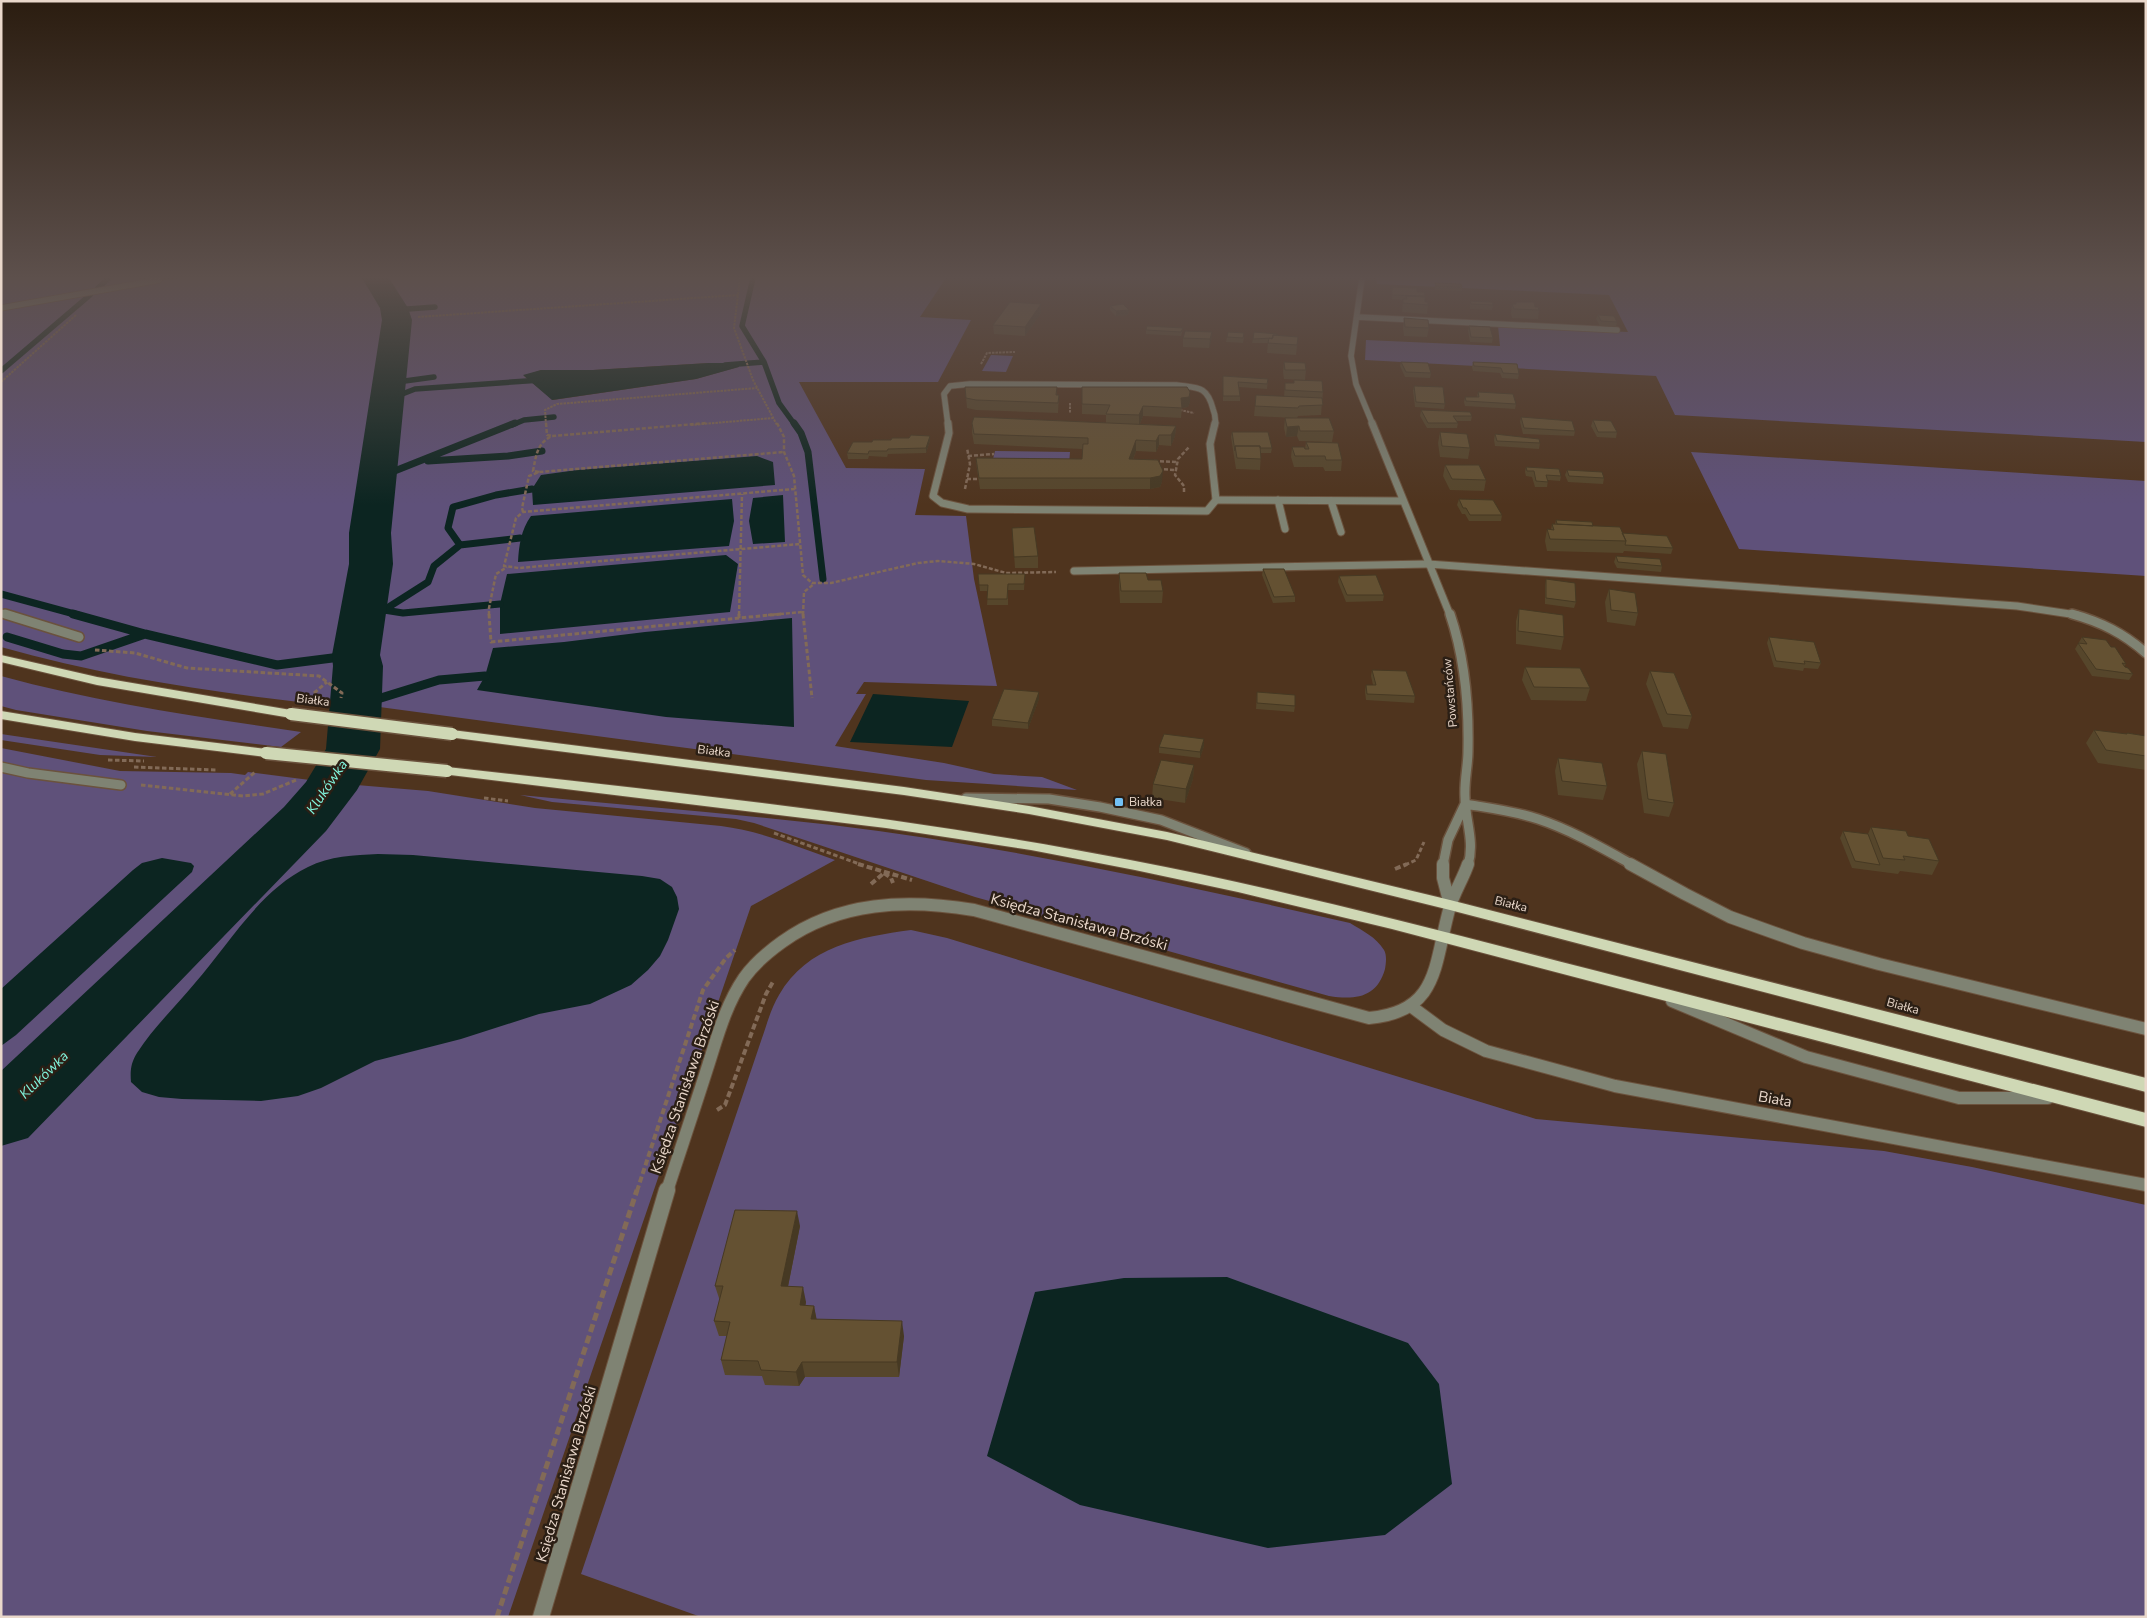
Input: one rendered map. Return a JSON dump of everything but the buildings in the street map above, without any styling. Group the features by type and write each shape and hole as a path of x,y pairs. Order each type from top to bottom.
{"highway":[{"name":"Białka","path":"1,658 97,681 292,714 954,798 1111,825 1254,856 1450,905 2146,1085"},
{"path":"1,715 135,737 792,811 1010,843 1146,868 1237,887 1443,937 2146,1120"}],"street":[{"name":"Powstańców","path":"1351,354 1352,366 1361,395 1402,501 1450,613 1461,654 1467,715 1465,804 1470,826 1471,853 1450,905"},
{"path":"970,384 1176,385 1202,389 1210,396 1216,420 1210,444 1216,500 1207,511 968,509 942,503 933,496 949,433 944,394 950,386 970,384"},
{"path":"1216,500 1402,501"},
{"path":"1278,500 1285,529"},
{"path":"1331,500 1341,532"},
{"path":"1074,571 1428,564 2017,606 2054,611 2110,626 2130,638 2146,653"},
{"path":"1,613 79,637"},
{"path":"1,767 28,773 121,785"},
{"name":"Powstańców","path":"1450,905 1442,876 1446,847 1455,822 1465,804"},
{"path":"1465,804 1550,823 1584,838 1692,899 1730,917 1788,938 1840,954 2146,1029"},
{"name":"Księdza Stanisława Brzóski","path":"541,1617 650,1244 684,1134 723,1020 740,984 776,945 816,923 842,913 887,902 924,902 974,910 1353,1015 1381,1018 1412,1007"},
{"path":"1412,1007 1425,992 1430,981 1450,905"},
{"path":"1653,992 1806,1057 1958,1098 2058,1098"},
{"name":"Biała","path":"1412,1007 1443,1030 1486,1051 1615,1086 1894,1136 2146,1186"}],"path":[{"path":"1,382 33,354"},
{"path":"744,354 757,388 784,437 784,452 794,476 803,575 807,581 814,584 831,583 918,563 938,561 974,564 1006,573 1074,571"},
{"path":"970,384 987,354"},
{"path":"552,436 547,434 545,410 557,404 757,388"},
{"path":"773,418 552,436 543,439 538,446 532,471 539,472 784,452"},
{"path":"968,456 994,454"},
{"path":"1149,461 1176,462"},
{"path":"1156,469 1176,470"},
{"path":"523,512 522,508 529,476 539,472"},
{"path":"967,479 978,479"},
{"path":"507,567 504,566 516,518 523,512 795,489"},
{"path":"739,618 742,494"},
{"path":"800,544 519,568 507,567 496,574 489,606 492,642 803,612"},
{"path":"812,698 803,612 804,592 814,584"},
{"path":"95,650 103,652"},
{"path":"320,688 327,682"},
{"path":"106,763 115,765"},
{"path":"125,767 223,770"},
{"path":"229,794 254,772 248,772"},
{"path":"765,830 884,873"},
{"path":"684,1134 725,1105 766,994 777,977"}],"shaded area":[{"path":"1,354 953,354 938,382 799,382 846,468 925,469 915,515 966,516 974,579 997,686 864,682 856,694 866,694 835,746 944,763 994,774 1042,777 1077,790 926,780 372,706 305,698 299,702 261,697 186,687 112,674 1,647","holes":["709,363 738,367 696,379 553,400 524,376 541,370 593,370"]},
{"path":"1365,354 2146,354 2146,442 1675,415 1656,376 1365,360"},
{"path":"991,355 1013,356 1006,372 982,371"},
{"path":"995,451 1070,452 1069,464 992,463"},
{"path":"1691,452 2146,481 2146,576 1739,549"},
{"path":"1,676 113,702 301,732 281,747 147,731 16,710 1,706"},
{"path":"1,734 157,757 100,755 1,740"},
{"path":"1,748 120,771 231,773 245,775 248,772 333,783 428,791 535,808 736,828 835,860 751,906 508,1617 1,1617"},
{"path":"520,795 832,825 962,844 1092,867 1350,923 1381,945 1386,954 1385,969 1377,986 1364,995 1348,998 1329,996 975,897 754,823 736,819 552,802"},
{"path":"911,930 947,938 1536,1119 1884,1151 1972,1167 2146,1205 2146,1617 701,1617 581,1574 776,1000 791,978 804,965 820,955 854,941"}],"water":[{"path":"738,363 739,367 696,379 552,400 523,375 541,370 593,370"},
{"path":"757,456 773,462 775,485 533,505 532,489 541,475 577,470"},
{"path":"783,495 785,542 753,544 749,521 753,498"},
{"path":"732,499 734,521 729,546 518,562 521,538 531,516"},
{"path":"726,555 738,564 730,612 500,634 500,604 507,574"},
{"path":"792,618 794,727 666,717 477,690 485,676 493,648"},
{"path":"873,694 969,701 952,747 850,742"},
{"path":"378,854 413,855 660,879 672,887 677,897 679,909 660,956 648,970 631,985 590,1004 539,1014 461,1039 375,1061 321,1088 298,1096 261,1101 182,1099 159,1097 142,1092 131,1082 132,1063 143,1044 208,968 246,919 275,889 291,877 316,863 342,857"},
{"path":"162,858 191,863 194,866 192,872 16,1035 1,1046 1,989 133,870 142,863"},
{"path":"1227,1277 1408,1343 1439,1384 1452,1484 1385,1535 1268,1548 1080,1505 987,1456 1035,1292 1124,1278"}],"waterway":[{"path":"1,371 21,354"},
{"name":"Klukówka","path":"1,1117 305,819 329,790 353,749 358,666 356,655 371,564 370,533 393,354"},
{"path":"759,354 764,362"},
{"path":"725,365 764,362"},
{"path":"764,362 779,403 795,425"},
{"path":"390,383 434,377"},
{"path":"387,400 415,389 541,380"},
{"path":"512,425 524,420 554,417"},
{"path":"377,478 515,423"},
{"path":"794,423 801,433 808,452 823,579"},
{"path":"428,461 508,456 542,451"},
{"path":"460,545 448,528 453,507 496,495 532,489"},
{"path":"460,545 520,538"},
{"path":"384,610 428,582 434,566 460,545"},
{"path":"1,594 78,615"},
{"path":"384,610 403,613 500,604"},
{"path":"363,615 384,610"},
{"path":"73,614 145,634"},
{"name":"Klukówka","path":"361,616 368,614"},
{"path":"7,637 63,654 81,656 145,634"},
{"path":"145,634 277,665 356,655"},
{"path":"355,706 439,680 485,676"}],"place":[{"name":"Białka","path":"1119,802"}]}
